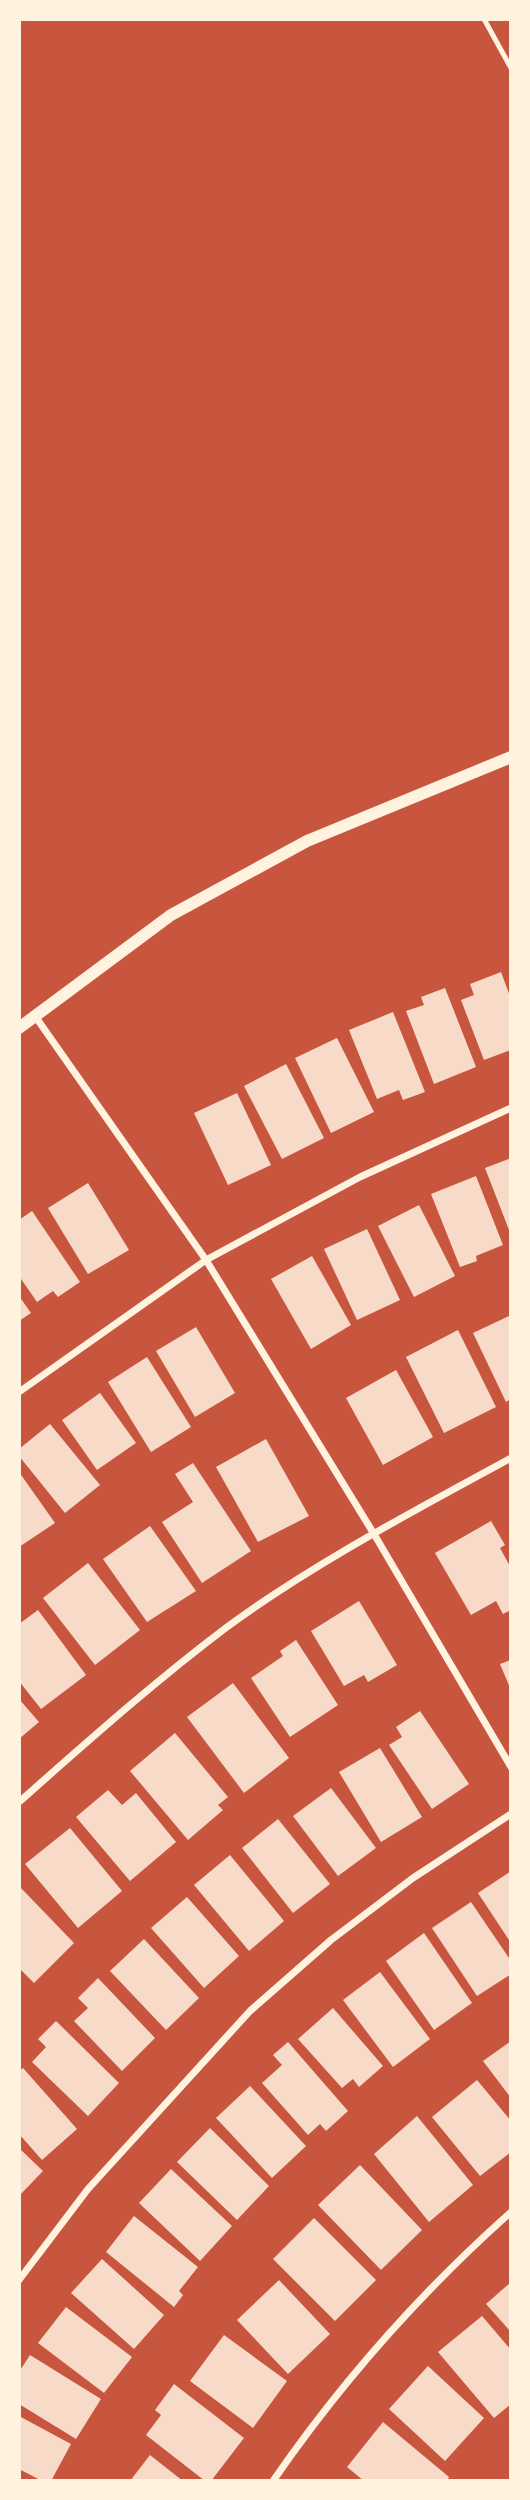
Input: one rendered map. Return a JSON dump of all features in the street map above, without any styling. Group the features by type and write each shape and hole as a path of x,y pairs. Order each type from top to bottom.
{"street":[{"path":"19,1028 171,915 307,841 511,757"},
{"path":"35,1016 206,1260 374,1534 511,1767"},
{"path":"19,1392 206,1260 360,1177 511,1108"},
{"path":"19,1802 136,1698 229,1626 374,1534 511,1458"},
{"path":"19,2280 88,2189 250,2011 331,1940 413,1878 511,1814"},
{"path":"272,2481 360,2365 453,2265 511,2212"}],"lane":[{"path":"484,19 511,68"}],"building":[{"path":"501,972 511,999 511,1050 484,1060 461,1000 474,995 470,984"},
{"path":"445,988 476,1067 434,1084 406,1011 424,1005 421,997"},
{"path":"393,1012 425,1092 403,1100 399,1090 377,1099 349,1030"},
{"path":"337,1038 374,1112 331,1133 295,1058"},
{"path":"286,1064 324,1138 282,1159 244,1086"},
{"path":"237,1093 271,1165 228,1185 194,1113"},
{"path":"511,1158 511,1235 485,1168"},
{"path":"476,1176 503,1245 476,1256 477,1261 460,1267 431,1194"},
{"path":"88,1183 129,1250 88,1274 48,1208"},
{"path":"419,1205 455,1276 414,1297 378,1226"},
{"path":"32,1211 80,1282 58,1297 53,1291 37,1302 19,1276 19,1220"},
{"path":"367,1229 400,1300 357,1320 324,1249"},
{"path":"312,1256 351,1325 311,1349 271,1279"},
{"path":"19,1296 31,1313 19,1321"},
{"path":"511,1315 511,1399 506,1402 473,1333"},
{"path":"196,1327 235,1393 195,1417 156,1351"},
{"path":"458,1330 496,1407 444,1433 406,1357"},
{"path":"147,1357 191,1427 151,1452 108,1382"},
{"path":"396,1370 433,1437 383,1465 346,1398"},
{"path":"100,1393 136,1443 97,1470 62,1420"},
{"path":"50,1424 100,1485 65,1513 19,1456 19,1449"},
{"path":"266,1439 309,1516 258,1542 216,1467"},
{"path":"193,1463 251,1551 202,1583 162,1522 193,1502 175,1474"},
{"path":"19,1472 55,1523 19,1547"},
{"path":"491,1521 505,1545 500,1548 511,1568 511,1610 503,1614 496,1601 471,1615 435,1553"},
{"path":"150,1526 196,1591 147,1622 103,1559"},
{"path":"88,1563 140,1630 95,1665 43,1598"},
{"path":"359,1601 397,1665 368,1682 364,1675 344,1686 311,1631"},
{"path":"38,1610 86,1675 41,1709 19,1681 19,1624"},
{"path":"296,1640 338,1705 290,1737 251,1678 283,1656 280,1651"},
{"path":"511,1660 511,1690 500,1664"},
{"path":"233,1683 289,1758 244,1793 187,1717"},
{"path":"19,1699 39,1722 19,1739"},
{"path":"420,1711 469,1784 432,1809 389,1745 402,1737 396,1727"},
{"path":"175,1733 228,1797 218,1805 223,1810 188,1840 130,1771"},
{"path":"380,1748 422,1817 381,1842 339,1772"},
{"path":"331,1788 376,1848 338,1876 293,1816"},
{"path":"108,1790 122,1805 136,1793 176,1842 130,1881 76,1817"},
{"path":"278,1819 330,1884 293,1913 242,1848"},
{"path":"70,1828 122,1891 78,1928 25,1864"},
{"path":"230,1855 284,1921 249,1951 194,1885"},
{"path":"511,1871 511,1943 478,1893"},
{"path":"19,1886 74,1943 34,1983 19,1968"},
{"path":"187,1897 239,1956 204,1988 151,1928"},
{"path":"471,1902 511,1961 511,1974 477,1996 432,1928"},
{"path":"424,1933 472,2003 434,2030 386,1961"},
{"path":"144,1939 199,1998 166,2030 110,1971"},
{"path":"380,1972 430,2039 393,2067 343,2000"},
{"path":"98,1978 155,2038 122,2071 74,2021 88,2008 78,1998"},
{"path":"333,2008 383,2066 359,2087 353,2079 342,2088 298,2039"},
{"path":"56,2021 119,2083 88,2116 32,2062 46,2047 38,2039"},
{"path":"511,2041 511,2098 483,2061"},
{"path":"288,2042 348,2111 326,2131 320,2124 308,2135 262,2083 282,2065 273,2055"},
{"path":"23,2068 77,2129 42,2160 19,2134 19,2071"},
{"path":"477,2080 511,2121 511,2152 480,2176 432,2117"},
{"path":"250,2086 306,2146 272,2178 216,2118"},
{"path":"417,2116 473,2185 429,2222 374,2154"},
{"path":"210,2128 269,2186 237,2220 177,2162"},
{"path":"19,2148 43,2171 19,2196"},
{"path":"360,2165 422,2230 381,2270 318,2205"},
{"path":"171,2169 232,2226 200,2261 139,2203"},
{"path":"134,2216 198,2267 179,2291 183,2295 174,2307 106,2252"},
{"path":"314,2218 376,2280 335,2321 273,2259"},
{"path":"102,2259 164,2315 134,2349 71,2293"},
{"path":"279,2280 330,2334 288,2374 237,2320"},
{"path":"511,2282 511,2332 486,2304"},
{"path":"66,2307 132,2357 104,2393 38,2343"},
{"path":"482,2316 511,2350 511,2404 494,2418 438,2352"},
{"path":"224,2335 287,2381 253,2428 190,2381"},
{"path":"30,2355 101,2399 76,2439 19,2404 19,2372"},
{"path":"428,2366 484,2418 445,2461 389,2409"},
{"path":"174,2384 244,2438 211,2481 205,2481 146,2435 161,2415 155,2410"},
{"path":"19,2416 71,2444 51,2481 42,2481 19,2469"},
{"path":"383,2422 449,2477 447,2481 364,2481 347,2467"},
{"path":"150,2455 183,2481 130,2481"}]}
